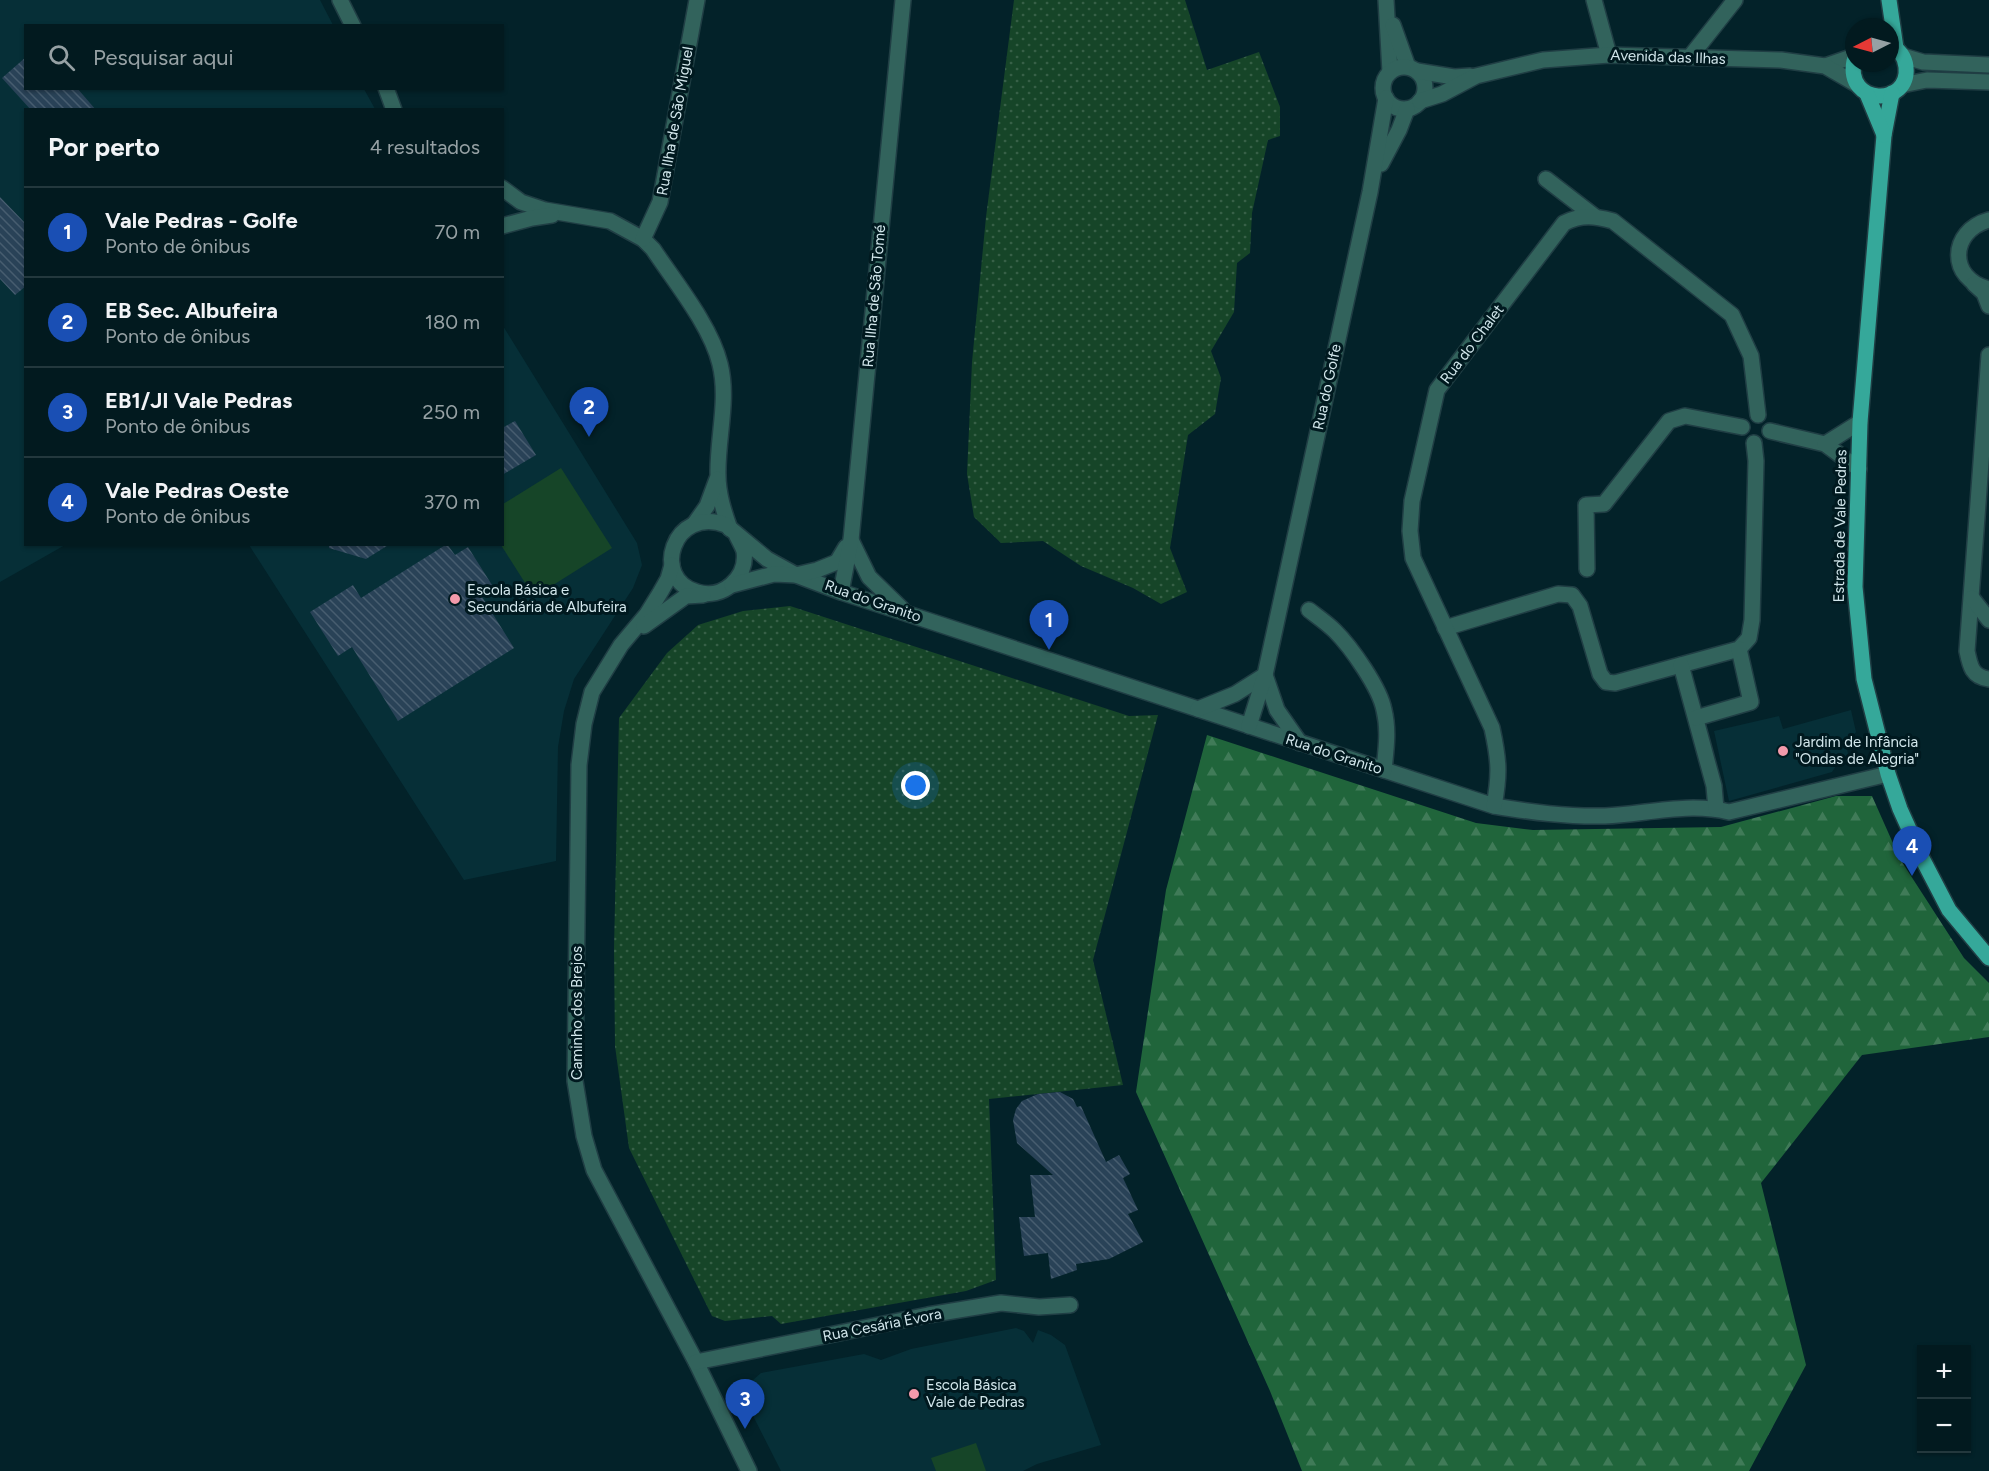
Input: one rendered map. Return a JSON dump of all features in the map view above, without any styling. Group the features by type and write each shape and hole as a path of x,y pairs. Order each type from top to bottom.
{"main road":[{"path":"1883,18 1889,0"},
{"path":"1889,0 1892,18"},
{"name":"Estrada de Vale Pedras","path":"1899,56 1906,71 1897,89 1884,135 1860,422 1855,587 1864,679 1888,774 1904,819 1949,910 1989,958"},
{"name":"Estrada de Vale Pedras","path":"1853,72 1884,135"},
{"path":"1862,89 1876,97 1884,96 1897,89"}],"street":[{"path":"340,0 352,24"},
{"name":"Rua Ilha de São Miguel","path":"643,239 660,202 697,0"},
{"name":"Rua Ilha de São Tomé","path":"841,592 851,540 903,0"},
{"path":"1594,0 1609,55"},
{"path":"1690,57 1735,0"},
{"path":"1387,4 1412,69"},
{"name":"Rua do Golfe","path":"1250,726 1265,675 1370,192 1386,98 1383,85 1390,72 1387,4"},
{"path":"1899,51 1923,62 1989,65"},
{"name":"Avenida das Ilhas","path":"1412,69 1454,77 1476,76 1543,60 1609,55 1781,60 1825,66 1862,89"},
{"path":"1825,66 1845,59"},
{"path":"1370,192 1385,153 1425,89 1421,76 1412,69 1401,67 1390,72"},
{"name":"Avenida das Ilhas","path":"1414,105 1442,94 1476,76"},
{"path":"1897,89 1927,81 1989,82"},
{"path":"387,91 393,108"},
{"path":"387,91 400,108"},
{"path":"1386,98 1395,107 1414,105"},
{"path":"1546,179 1594,216 1613,221 1732,315 1751,356 1758,415"},
{"path":"504,189 521,202 557,214 610,221 643,239 653,249 713,342 721,366 723,388 718,476 722,504 733,532 743,549 744,563 740,575 732,585 719,592 707,594 688,589 676,576 672,565 672,552 676,540 684,529 705,521 718,522 733,532"},
{"path":"1989,211 1983,222 1970,229 1963,237 1959,249 1959,260 1964,273 1984,293 1989,306"},
{"path":"504,225 557,214"},
{"name":"Rua do Chalet","path":"1494,806 1499,778 1498,752 1492,728 1413,558 1410,531 1412,501 1437,390 1564,222 1577,217 1594,216"},
{"path":"1972,282 1989,289"},
{"path":"1989,355 1972,598 1966,651 1971,670 1980,678 1989,679"},
{"path":"1758,415 1768,421 1770,431 1765,441 1754,443 1745,438 1742,427 1748,418 1758,415"},
{"path":"1587,569 1586,505 1604,504 1669,421 1685,416 1742,427"},
{"path":"1825,444 1860,422"},
{"path":"1770,431 1825,444 1859,469"},
{"path":"1696,718 1751,702 1744,644 1752,620 1756,461 1754,443"},
{"path":"695,523 707,506 718,476"},
{"name":"Rua do Granito","path":"733,532 767,559 796,575 841,592 1494,806 1562,816 1606,816 1686,808 1729,812 1888,774"},
{"path":"796,575 837,562 851,540"},
{"path":"851,540 869,578 907,613"},
{"name":"Caminho dos Brejos","path":"672,565 668,579 647,614 621,645 592,692 584,724 579,765 575,1081 584,1136 594,1170 696,1362 749,1471"},
{"name":"Rua do Granito","path":"732,585 774,574 796,575"},
{"name":"Caminho dos Brejos","path":"621,645 686,596 707,594"},
{"path":"1445,628 1558,594 1572,595 1580,606 1600,674 1606,682 1616,684 1744,644"},
{"path":"1972,598 1989,620"},
{"path":"1309,610 1333,628 1344,640 1377,690 1384,707 1387,726 1384,770"},
{"path":"1681,665 1714,786 1716,809"},
{"path":"1198,709 1235,694 1265,675 1277,710 1300,743"},
{"name":"Rua Cesária Évora","path":"696,1362 928,1315 1001,1303 1039,1307 1070,1305"}],"shaded area":[{"path":"0,0 320,0 332,24 24,24 24,90 365,90 374,108 24,108 24,546 63,546 0,582"},
{"name":"Escola Básica e Secundária de Albufeira","path":"504,328 637,543 642,565 633,588 574,679 564,711 558,747 556,861 464,880 250,546 504,546"},
{"name":"Jardim de Infância \"Ondas de Alegria\"","path":"1851,710 1856,732 1846,744 1849,759 1839,761 1832,772 1729,801 1714,731 1779,716 1783,729"},
{"name":"Escola Básica Vale de Pedras","path":"1016,1328 1024,1331 1033,1343 1038,1330 1051,1335 1065,1345 1101,1445 1037,1464 1023,1471 781,1471 745,1400 745,1387 761,1373 864,1354 881,1360 911,1349"}],"green space":[{"path":"1014,0 1185,0 1207,70 1259,52 1280,107 1280,136 1268,140 1252,213 1250,253 1237,263 1234,312 1211,351 1221,378 1215,414 1188,435 1170,548 1187,592 1161,604 1133,588 1081,566 1043,541 1001,543 974,517 967,474 972,362 986,217"},
{"path":"561,468 612,548 534,597 502,546 504,546 504,503"},
{"path":"790,606 1129,716 1158,715 1093,960 1123,1085 989,1099 996,1280 966,1291 781,1324 772,1316 725,1321 712,1316 629,1148 615,1046 614,949 619,718 667,653 698,625 743,611"},
{"path":"1207,735 1476,823 1533,830 1721,827 1836,796 1872,796 1900,859 1964,958 1989,983 1989,1037 1862,1055 1761,1183 1806,1365 1749,1471 1302,1471 1270,1391 1136,1092 1166,890"},
{"path":"976,1443 986,1471 936,1471 931,1458"}],"building":[{"path":"24,59 24,90 79,90 94,108 29,108 2,78"},
{"path":"0,197 24,222 24,288 15,295 0,279"},
{"path":"515,421 536,455 504,474 504,427"},
{"path":"329,546 387,546 366,559 329,548"},
{"path":"444,546 448,546 455,555 468,547 492,585 479,592 514,648 398,721 352,647 338,656 310,612 353,585 361,598"},
{"path":"1060,1092 1073,1099 1077,1107 1081,1106 1106,1162 1119,1155 1130,1174 1123,1178 1138,1210 1128,1214 1143,1242 1109,1259 1076,1264 1077,1270 1051,1279 1048,1253 1024,1256 1019,1217 1035,1217 1030,1175 1053,1175 1017,1143 1013,1120 1016,1109 1022,1101 1038,1094"}],"place":[{"name":"EB Sec. Albufeira","path":"589,437"},
{"name":"Escola Básica e Secundária de Albufeira","path":"455,599"},
{"name":"Vale Pedras - Golfe","path":"1049,650"},
{"name":"Jardim de Infância \"Ondas de Alegria\"","path":"1783,751"},
{"name":"Vale Pedras Oeste","path":"1912,876"},
{"name":"Escola Básica Vale de Pedras","path":"914,1394"},
{"name":"EB1/JI Vale Pedras","path":"745,1429"}]}
